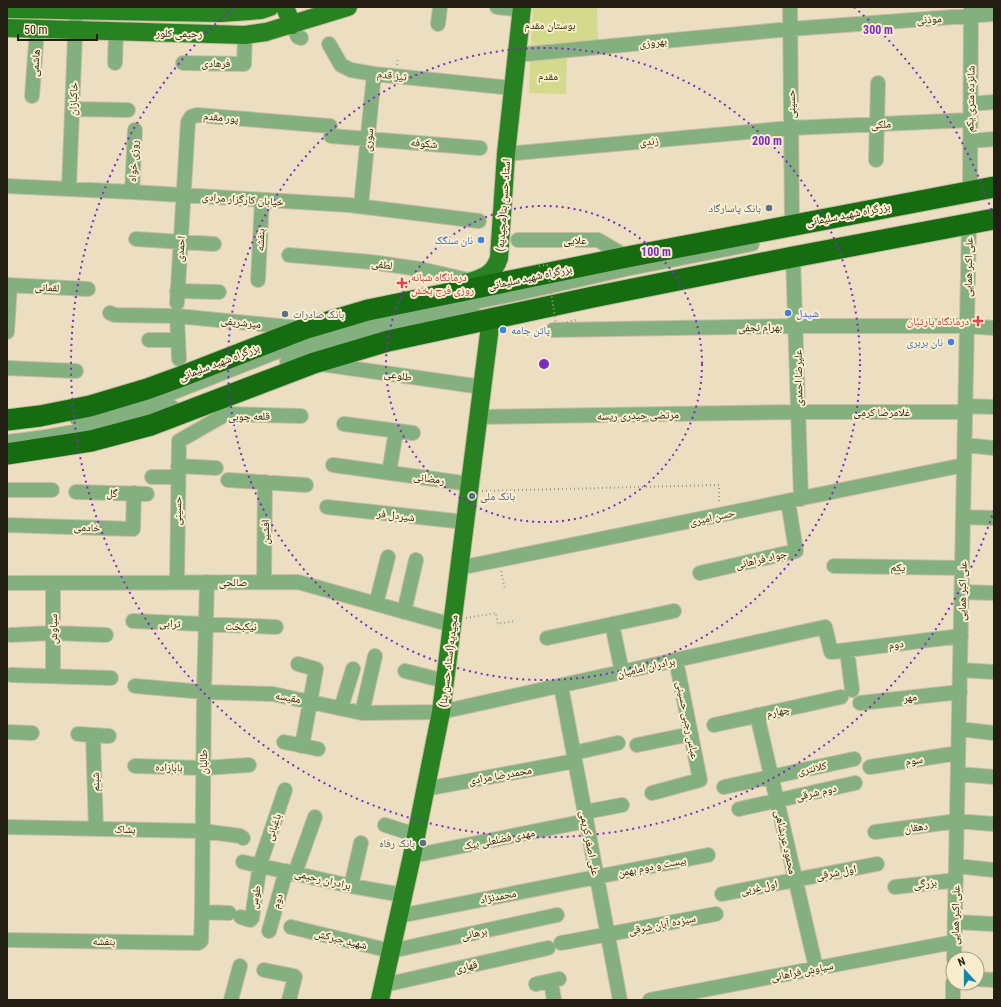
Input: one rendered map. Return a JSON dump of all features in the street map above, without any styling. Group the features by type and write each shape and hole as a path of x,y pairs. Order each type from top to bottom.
{"highway":[{"name":"بزرگراه شهید سلیمانی","path":"7,420 40,416 90,406 180,377 304,328 368,310 627,257 994,187"},
{"path":"7,469 91,441 159,423 314,363 388,341 491,318 793,257 994,219"},
{"path":"7,407 90,406"},
{"path":"7,454 91,441"}],"main road":[{"path":"7,9 55,8 76,10 221,13 260,10 270,7"},
{"path":"285,7 297,31"},
{"name":"رحیمی کلور","path":"7,28 245,35 266,32 297,31 348,7"},
{"name":"استاد حسن بنا(مجیدیه)","path":"368,310 436,290 474,281 488,275 497,264 499,258 506,154 522,9"},
{"name":"مجیدیه(استاد حسن بنا)","path":"382,993 412,856 441,712 491,318"}],"street":[{"path":"438,24 440,7"},
{"path":"498,7 522,9"},
{"name":"حسینی","path":"790,7 792,225"},
{"name":"خاکبازان","path":"69,188 76,10"},
{"name":"موذنی","path":"790,29 971,11 994,14"},
{"name":"شانزده متری یکم","path":"970,192 971,11"},
{"name":"بهروزی","path":"516,56 790,29"},
{"name":"هاشمی","path":"32,96 37,30"},
{"path":"115,63 116,32"},
{"name":"فرهادی","path":"183,63 244,64 245,35"},
{"name":"تیز قدم","path":"329,44 341,65 351,70 374,74 513,88"},
{"name":"سوری","path":"361,206 374,74"},
{"path":"876,160 878,83"},
{"path":"970,104 994,102"},
{"path":"73,109 128,110"},
{"name":"پور مقدم","path":"184,195 188,122 191,117 197,115 331,131"},
{"name":"ملکی","path":"791,128 970,120"},
{"name":"زندی","path":"506,154 791,128"},
{"name":"روزی خواه","path":"132,192 135,130"},
{"name":"شکوفه","path":"331,131 368,139 480,148"},
{"path":"970,140 994,139"},
{"name":"خیابان کارگزار مرادی","path":"7,186 69,188 361,206 479,221"},
{"name":"احمدی","path":"179,359 177,303 184,195"},
{"path":"7,430 69,421 122,410 151,401 302,342 367,324 722,250 994,196"},
{"name":"بنفشه","path":"258,280 262,200"},
{"path":"7,442 58,436 106,426 138,417 190,401 326,347 385,331 443,318 544,300 994,210"},
{"name":"علی اکبر همایی","path":"954,951 969,224"},
{"path":"136,239 214,244"},
{"name":"علایی","path":"518,240 598,240 627,257"},
{"name":"لطفی","path":"289,255 371,262 420,269 474,281"},
{"name":"علیرضا احمدی","path":"793,257 798,412 795,500"},
{"path":"7,332 8,285"},
{"name":"لقمانی","path":"8,285 88,289"},
{"path":"110,313 115,315 177,303 219,292"},
{"name":"میرشریفی","path":"177,303 304,328"},
{"name":"بهرام نجفی","path":"553,330 796,326 967,326 994,328"},
{"path":"149,340 178,340"},
{"name":"طلوعی","path":"314,363 482,387"},
{"path":"7,368 76,371"},
{"name":"غلامرضا کرمی","path":"798,412 994,408"},
{"name":"مرتضی حیدری ریسه","path":"478,417 798,412"},
{"name":"قلعه چوبی","path":"179,441 226,414 301,416"},
{"path":"344,424 413,433"},
{"path":"389,473 396,431"},
{"name":"حسینی","path":"176,582 179,441"},
{"path":"965,445 994,448"},
{"name":"حسن امیری","path":"459,568 719,516 964,464"},
{"name":"رمضانی","path":"333,465 389,473 469,488"},
{"path":"152,477 178,471 216,468"},
{"path":"228,480 306,485"},
{"name":"افشین","path":"264,582 265,482"},
{"path":"7,490 52,490"},
{"name":"گل","path":"76,492 141,494"},
{"name":"خادمی","path":"7,525 133,529 141,494"},
{"name":"جواد فراهانی","path":"700,573 796,551 795,500"},
{"name":"شیردل فر","path":"327,507 465,522"},
{"path":"963,517 994,518"},
{"path":"376,604 388,558"},
{"path":"404,612 416,560"},
{"name":"یکم","path":"834,566 962,568"},
{"name":"طالبان","path":"201,941 207,582"},
{"name":"صالحی","path":"7,583 298,582 404,612 452,623"},
{"name":"سیاوش","path":"53,583 53,676"},
{"path":"962,592 994,593"},
{"path":"547,638 674,611"},
{"name":"ترابی","path":"134,621 207,625"},
{"path":"612,624 622,672"},
{"name":"نیکبخت","path":"207,625 276,627"},
{"name":"برادران امامیان","path":"441,712 825,627 831,652"},
{"path":"11,635 53,633 106,635"},
{"name":"دوم","path":"831,652 961,636"},
{"name":"چهارم","path":"714,725 846,694 847,650"},
{"path":"362,713 375,656"},
{"name":"عباس رجبی حسینی","path":"652,793 700,780 676,660"},
{"path":"298,664 316,668 302,746"},
{"path":"341,708 353,669"},
{"path":"960,670 994,672"},
{"path":"405,671 445,681"},
{"path":"11,675 111,678"},
{"name":"مقیسه","path":"135,686 204,692 273,694 362,713 441,712"},
{"name":"علی اصغر کریمی","path":"561,686 620,1000"},
{"name":"مهر","path":"860,703 960,692"},
{"name":"محمود عربشاهی","path":"757,715 816,968"},
{"path":"959,729 994,733"},
{"path":"7,732 32,733"},
{"path":"78,734 109,736"},
{"path":"637,745 691,734"},
{"name":"شبنم","path":"93,735 96,829"},
{"path":"284,742 318,749"},
{"name":"محمدرضا مرادی","path":"425,789 574,757 618,743"},
{"name":"سوم","path":"870,767 958,753"},
{"name":"کلانتری","path":"724,787 854,759"},
{"name":"بابازاده","path":"135,766 203,768 249,765"},
{"path":"958,774 994,777"},
{"name":"دوم شرقی","path":"739,809 855,783"},
{"name":"باغبانی","path":"260,864 285,790"},
{"name":"مهدی فضلعلی بیک","path":"412,856 586,817 622,804"},
{"path":"290,872 315,817"},
{"name":"دهقان","path":"875,832 957,821 994,824"},
{"path":"385,825 416,835"},
{"name":"بشاک","path":"7,827 203,831 240,836 243,838"},
{"path":"350,886 360,843"},
{"name":"بیست و دوم بهمن","path":"597,877 708,855"},
{"name":"برادران رحیمی","path":"244,862 260,864 350,886 403,895"},
{"name":"طوس","path":"202,912 235,915 250,920 252,918 260,864"},
{"name":"اول شرقی","path":"795,880 877,864"},
{"name":"بزرگی","path":"895,887 956,873 994,870"},
{"name":"دوم","path":"269,931 290,872"},
{"name":"محمدنژاد","path":"399,916 597,877"},
{"name":"اول غربی","path":"722,894 795,880"},
{"name":"سیزده آبان شرقی","path":"561,943 716,914"},
{"name":"برهانی","path":"391,951 557,915"},
{"path":"955,922 994,924"},
{"name":"شهید جبرکش","path":"291,927 391,951"},
{"name":"بنفشه","path":"7,940 198,943 201,941"},
{"name":"سیاوش فراهانی","path":"650,1000 954,942"},
{"name":"قهاری","path":"382,993 548,948"},
{"path":"231,1000 240,966"},
{"path":"264,970 295,977 289,1000"},
{"path":"536,984 555,980 554,1000"}],"path":[{"path":"539,266 547,264 556,325 576,320"},
{"path":"469,488 718,485 719,516"},
{"path":"499,560 505,590"},
{"path":"452,623 496,613 498,624 515,621"}],"green space":[{"name":"بوستان مقدم","path":"533,7 597,7 598,40 531,45"},
{"name":"مقدم","path":"530,58 567,58 566,94 529,93"}],"place":[{"name":"بانک پاسارگاد","path":"769,208"},
{"name":"نان سنگک","path":"481,240"},
{"name":"درمانگاه شبانه روزی فرح بخش","path":"402,283"},
{"name":"شیدل","path":"788,313"},
{"name":"بانک صادرات","path":"285,314"},
{"name":"درمانگاه پارتیان","path":"978,321"},
{"name":"پاتن جامه","path":"503,330"},
{"name":"نان بربری","path":"951,342"},
{"name":"بانک ملی","path":"472,496"},
{"name":"بانک رفاه","path":"423,843"}]}
